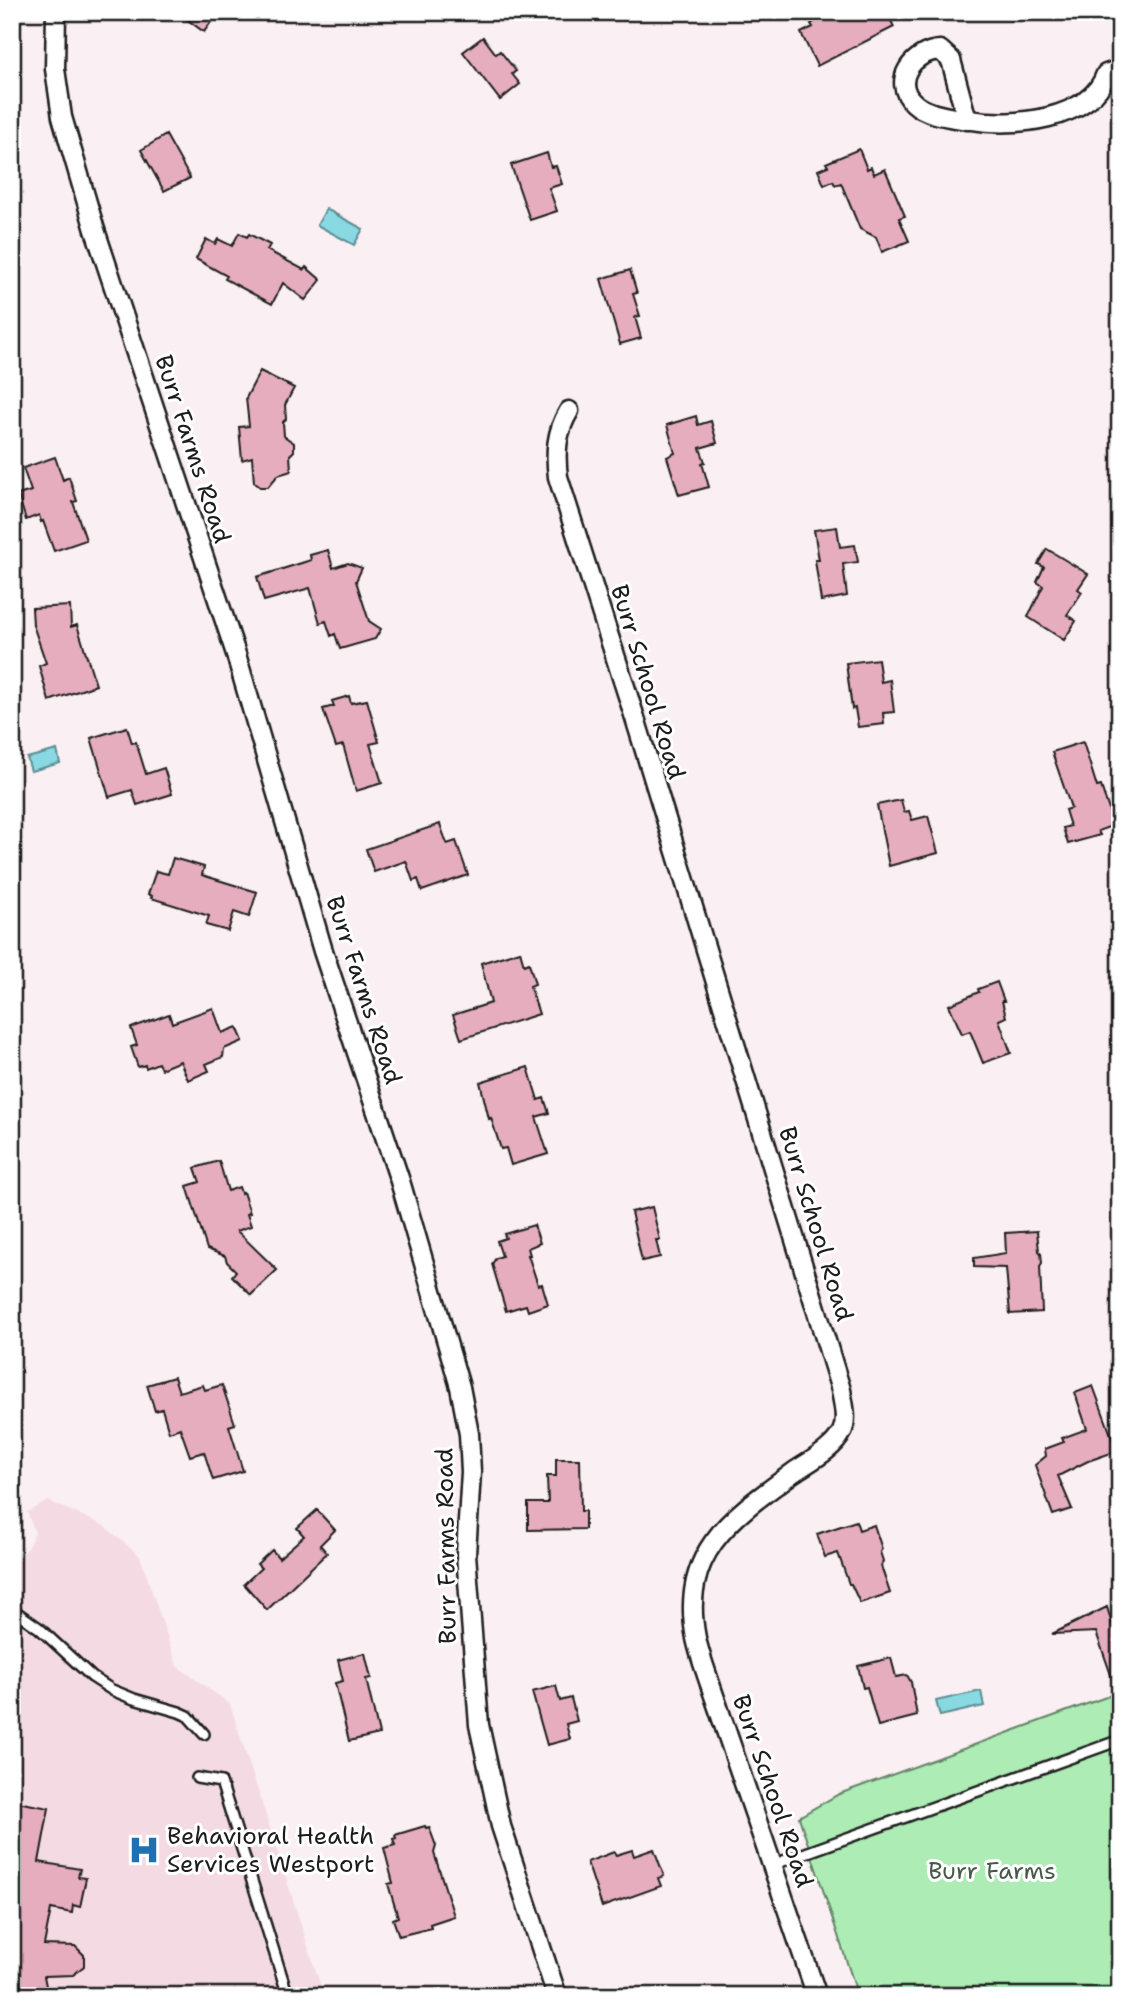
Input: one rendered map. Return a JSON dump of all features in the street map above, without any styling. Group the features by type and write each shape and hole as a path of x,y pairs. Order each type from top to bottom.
{"street":[{"name":"Burr Farms Road","path":"56,12 55,69 62,117 95,230 235,651 323,951 400,1181 460,1387 469,1434 471,1472 466,1554 479,1725 500,1826 557,1996"},
{"path":"967,120 996,124 1037,120 1065,112 1101,88 1106,74 1120,69"},
{"name":"Burr School Road","path":"569,411 559,432 556,447 558,477 841,1390 845,1420 835,1444 756,1499 726,1527 706,1551 694,1583 696,1639 817,1996"}],"lane":[{"path":"19,1614 39,1628 102,1684 135,1699 188,1716 204,1734"},
{"path":"772,1865 1120,1740"},
{"path":"197,1778 221,1782 288,1996"}],"shaded area":[{"name":"Behavioral Health Services Westport","path":"48,1501 103,1525 140,1556 177,1666 230,1704 324,1996 12,1996 12,1556 25,1552 35,1533 27,1512"}],"green space":[{"name":"Burr Farms","path":"1120,1692 1120,1996 858,1996 799,1817 839,1794"}],"water":[{"path":"326,209 363,229 354,245 317,225"},
{"path":"57,750 60,763 31,771 27,758"},
{"path":"981,1691 984,1706 940,1716 936,1701"}],"building":[{"path":"177,12 218,12 204,32"},
{"path":"833,12 887,12 894,27 817,66 801,33"},
{"path":"483,37 496,54 500,51 516,71 512,74 520,84 500,100 463,52"},
{"path":"166,135 190,178 164,191 141,150"},
{"path":"859,149 867,169 871,167 874,174 885,169 905,216 899,218 909,241 882,252 876,237 860,229 841,183 835,185 833,181 824,185 818,170 828,166 826,163"},
{"path":"547,153 551,167 556,166 562,184 549,188 557,211 530,220 511,165"},
{"path":"239,233 247,237 249,234 270,245 267,250 304,270 306,267 321,280 305,300 283,283 272,304 225,279 227,276 196,259 206,239 215,244 218,239 232,246"},
{"path":"630,270 637,293 633,294 640,316 635,317 641,338 620,344 601,279"},
{"path":"260,371 294,388 285,405 286,419 283,422 284,436 294,443 294,451 290,455 291,471 278,475 268,487 260,487 254,482 252,457 242,460 239,427 249,426 246,398"},
{"path":"696,416 698,425 711,421 717,443 700,448 709,487 679,495 667,457 675,453 667,425"},
{"path":"55,457 63,480 69,477 77,501 73,502 86,540 54,551 43,521 41,522 39,515 26,520 18,495 31,491 23,468"},
{"path":"837,527 840,547 855,545 858,562 843,564 847,596 821,601 814,530"},
{"path":"1047,549 1088,574 1078,589 1082,592 1067,615 1076,621 1064,640 1028,617 1043,586 1037,582 1044,567 1038,564"},
{"path":"328,550 333,568 348,563 362,568 356,581 369,621 381,629 375,639 340,649 335,634 331,636 326,621 320,623 310,588 264,601 257,577 311,560 310,555"},
{"path":"70,606 71,627 77,625 96,685 49,701 39,666 46,663 33,625 32,608"},
{"path":"878,659 881,682 890,680 894,712 883,713 884,724 858,727 855,708 852,709 846,663"},
{"path":"349,696 351,703 367,700 379,742 370,744 382,783 356,791 343,745 336,747 323,709 334,706 332,701"},
{"path":"127,727 132,743 136,742 146,774 164,768 172,794 137,805 132,790 109,797 91,738"},
{"path":"1083,742 1097,787 1101,786 1114,825 1098,831 1100,835 1068,844 1063,828 1070,826 1065,810 1071,808 1052,752"},
{"path":"901,800 904,812 909,811 912,820 928,816 938,853 889,866 877,805"},
{"path":"440,824 447,844 456,841 468,875 422,891 418,879 413,881 406,861 374,872 366,849"},
{"path":"173,858 204,867 202,875 257,892 249,917 234,912 228,931 206,925 209,916 151,898 148,894 156,871 168,874"},
{"path":"520,951 524,965 529,963 535,984 530,986 539,1014 461,1039 453,1015 491,1003 481,963"},
{"path":"997,982 1006,1017 999,1020 1011,1053 983,1063 970,1031 962,1034 949,1005"},
{"path":"213,1008 222,1033 237,1027 243,1041 224,1049 223,1057 206,1064 209,1071 188,1080 180,1061 161,1069 158,1063 146,1068 145,1065 138,1067 131,1047 137,1045 131,1028 169,1014 172,1023"},
{"path":"528,1067 538,1100 544,1098 549,1113 536,1117 548,1154 511,1165 506,1148 501,1149 491,1118 489,1119 480,1082"},
{"path":"219,1161 228,1191 239,1187 250,1213 247,1214 251,1226 237,1231 277,1270 251,1295 232,1276 236,1271 225,1256 207,1249 187,1186 200,1182 195,1168"},
{"path":"652,1207 660,1240 656,1240 660,1257 642,1261 631,1212"},
{"path":"534,1225 540,1243 528,1248 528,1255 548,1304 528,1311 526,1305 506,1311 492,1264 496,1258 502,1256 497,1241 506,1238 504,1234"},
{"path":"1037,1231 1042,1263 1042,1312 1010,1314 1006,1268 974,1267 974,1258 1006,1253 1005,1233"},
{"path":"174,1377 179,1392 203,1385 205,1390 222,1385 235,1424 229,1426 243,1471 213,1480 204,1452 190,1456 180,1428 169,1432 162,1409 155,1411 147,1385"},
{"path":"1093,1386 1117,1451 1088,1461 1058,1476 1072,1509 1053,1515 1035,1465 1046,1456 1045,1449 1064,1442 1062,1438 1087,1429 1075,1393"},
{"path":"556,1459 580,1459 581,1511 585,1511 585,1529 528,1530 528,1503 548,1503 547,1476 556,1476"},
{"path":"317,1510 335,1530 320,1545 327,1553 267,1610 244,1584 261,1568 257,1564 272,1550 279,1558 304,1536 297,1528"},
{"path":"856,1521 859,1530 874,1525 882,1549 881,1566 890,1593 860,1603 849,1584 838,1553 825,1557 817,1534"},
{"path":"1107,1607 1120,1650 1120,1692 1117,1692 1096,1632 1052,1634"},
{"path":"365,1653 371,1678 366,1679 379,1734 349,1741 335,1683 343,1681 338,1660"},
{"path":"891,1658 896,1677 907,1675 911,1682 917,1716 878,1726 867,1687 863,1688 858,1666"},
{"path":"556,1686 560,1701 571,1698 577,1721 566,1724 570,1739 547,1745 532,1692"},
{"path":"12,1801 49,1808 39,1862 80,1869 78,1877 86,1878 80,1907 73,1905 72,1913 51,1909 44,1945 75,1946 84,1955 84,1966 73,1975 44,1976 48,1996 12,1996"},
{"path":"429,1827 436,1846 434,1853 454,1916 430,1924 431,1928 399,1936 393,1919 398,1917 388,1884 393,1883 384,1848 395,1845 395,1835"},
{"path":"654,1849 664,1876 658,1878 661,1886 602,1907 587,1862 614,1852 616,1855 632,1850 634,1856"}],"place":[{"name":"Behavioral Health Services Westport","path":"144,1850"}]}
